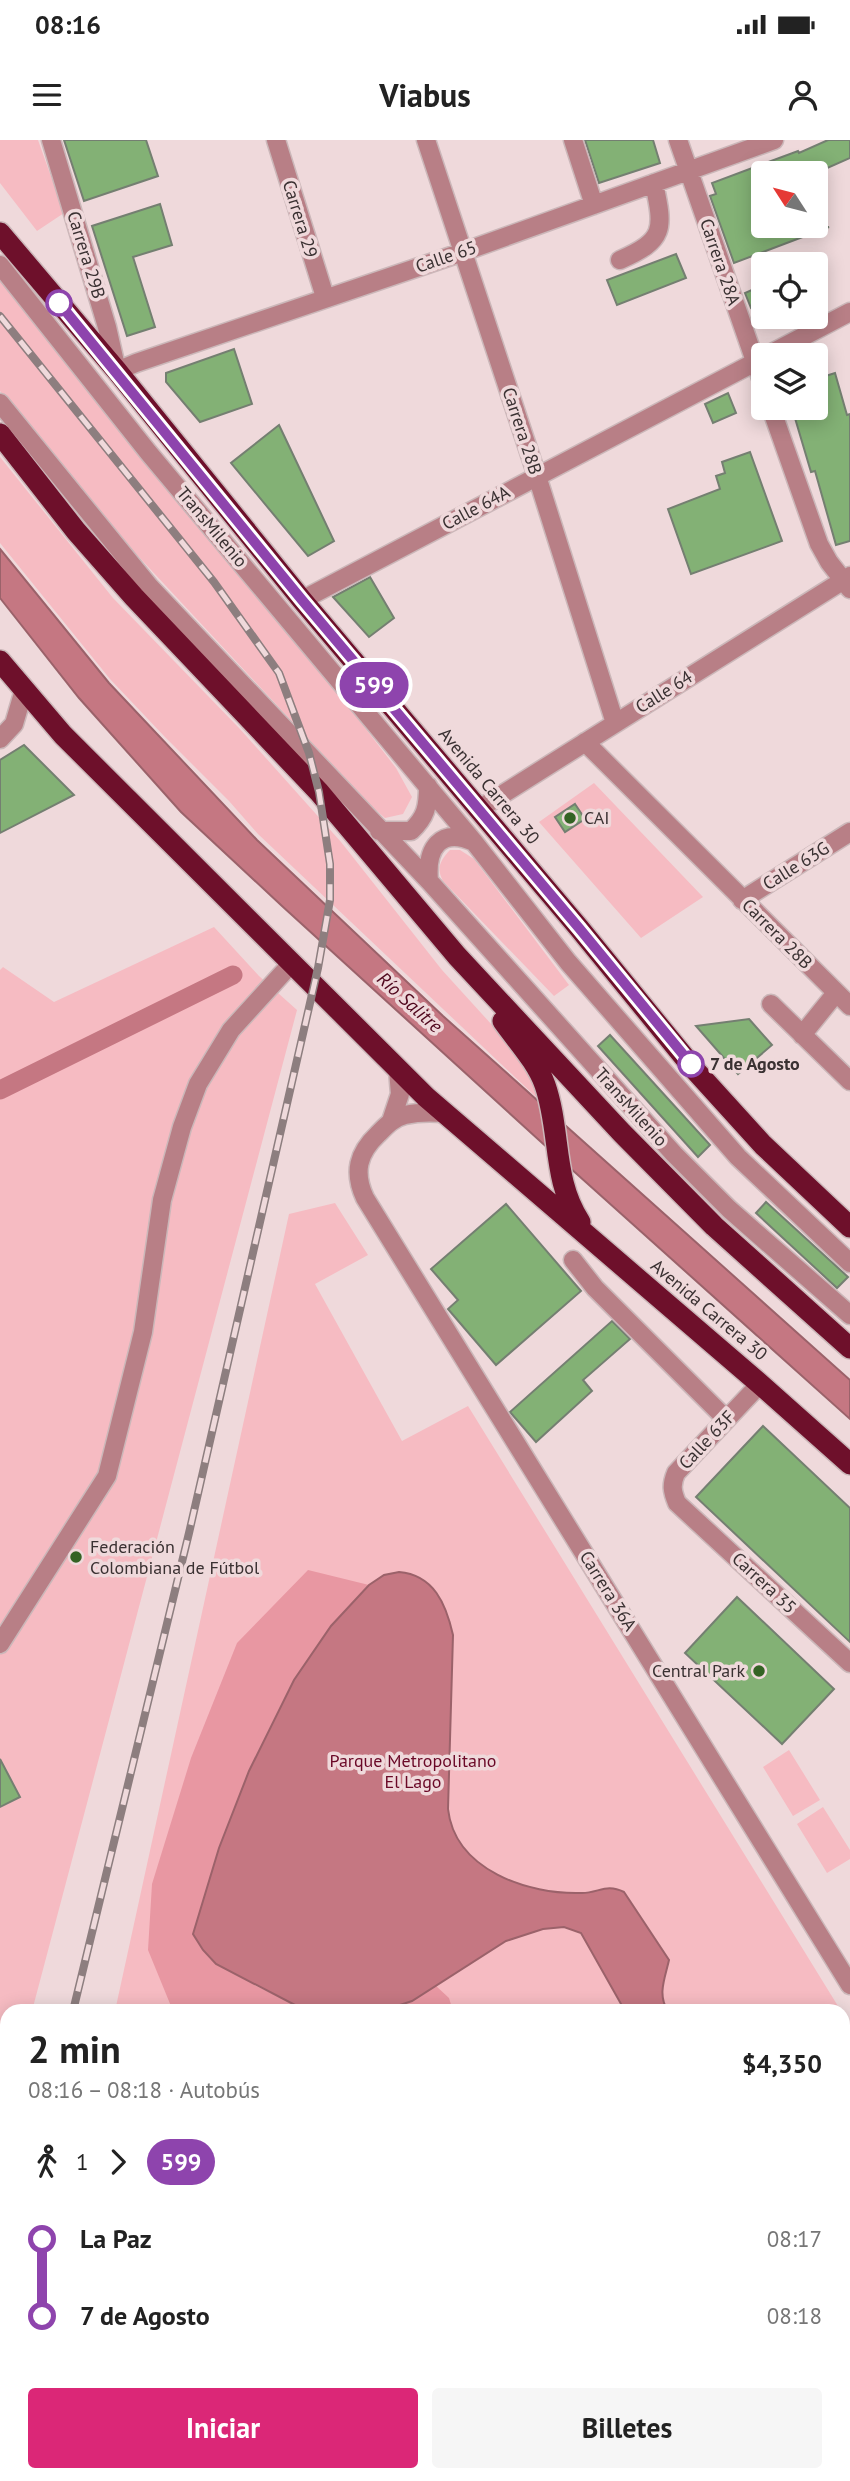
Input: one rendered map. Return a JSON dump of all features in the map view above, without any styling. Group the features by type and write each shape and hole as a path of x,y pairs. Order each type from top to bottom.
{"highway":[{"name":"Avenida Carrera 30","path":"0,233 694,1069 763,1145 850,1227"},
{"path":"0,434 76,531 134,597 318,792 457,956 622,1133 714,1226 850,1348"},
{"name":"Avenida Carrera 30","path":"0,661 63,735 443,1113 850,1464"},
{"path":"457,956 538,1071 548,1097 561,1182 567,1200 592,1240"}],"street":[{"name":"Carrera 29B","path":"51,140 107,327 117,371"},
{"name":"Carrera 29","path":"276,140 325,297"},
{"name":"Carrera 28B","path":"426,140 615,723"},
{"path":"573,140 594,205"},
{"name":"Carrera 28A","path":"678,140 756,343"},
{"name":"Calle 65","path":"117,371 325,297 463,252 774,140"},
{"path":"620,260 646,248 657,236 660,210 654,183"},
{"name":"TransMilenio","path":"0,265 148,452 428,786 568,962 747,1166 850,1263"},
{"name":"Calle 64A","path":"791,343 850,312"},
{"name":"Calle 64A","path":"302,600 751,364"},
{"name":"TransMilenio","path":"0,403 149,586 429,881 674,1154 729,1209 850,1315"},
{"path":"775,420 819,544 847,582"},
{"name":"Calle 64","path":"479,809 847,582"},
{"path":"0,739 14,724 24,690"},
{"name":"Carrera 28B","path":"585,742 850,1006"},
{"path":"379,831 411,831 426,816 428,786"},
{"name":"Calle 63G","path":"742,900 850,832"},
{"path":"429,881 430,853 436,844 447,838 460,836 474,842"},
{"path":"0,1644 107,1476 143,1332 162,1200 182,1127 198,1084 232,1030 291,964"},
{"path":"802,1035 836,993"},
{"path":"771,1004 850,1081"},
{"path":"391,1121 400,1094 398,1070"},
{"path":"391,1121 418,1113 443,1113"},
{"name":"Carrera 36A","path":"391,1121 367,1144 360,1157 357,1169 365,1198 850,1985"},
{"path":"573,1261 622,1315 726,1419"},
{"name":"Calle 63F","path":"677,1503 672,1491 676,1472 760,1384"},
{"name":"Carrera 35","path":"677,1503 850,1663"}],"green space":[{"path":"0,140 38,140 64,213 37,231 0,183"},
{"path":"0,276 277,614 396,768 412,797 403,814 385,818 369,804 125,542 0,391"},
{"path":"0,457 113,598 239,728 341,842 442,970 512,1047 526,1066 536,1087 536,1097 258,834 110,679 0,543"},
{"path":"594,783 703,897 641,938 539,822"},
{"path":"450,850 460,850 474,859 569,985 554,996 443,881 440,865"},
{"name":"Federación Colombiana de Fútbol","path":"214,927 259,976 297,1010 34,2004 0,2004 0,970 3,967 54,1002"},
{"name":"Parque Metropolitano El Lago","path":"335,1203 368,1255 315,1284 402,1441 468,1406 837,2004 117,2004 289,1214"},
{"path":"789,1750 820,1800 793,1816 763,1767"},
{"path":"823,1807 850,1850 850,1859 827,1873 797,1824"}],"shaded area":[{"path":"308,1570 369,1585 331,1626 294,1680 249,1771 219,1848 254,1985 293,2004 170,2004 148,1950 152,1884 191,1758 237,1643"},
{"path":"435,1985 449,1998 451,2004 401,2004"}],"water":[{"name":"Río Salitre","path":"0,549 109,683 257,840 443,1016 850,1380 850,1419 540,1141 181,812 79,698 0,598"},
{"path":"399,1572 421,1579 430,1585 447,1612 453,1635 448,1809 454,1830 464,1848 479,1863 497,1875 539,1889 588,1893 607,1888 624,1892 669,1960 662,1993 665,2004 621,2004 581,1933 564,1927 543,1929 506,1941 412,2001 403,2004 293,2004 216,1964 203,1950 193,1934 219,1848 249,1771 294,1680 331,1626 369,1585 384,1575"}],"building":[{"path":"64,140 146,140 158,176 84,201"},
{"path":"585,140 653,140 660,163 599,183"},
{"path":"828,140 850,140 850,158 828,168 828,161 771,161 798,151 799,153"},
{"path":"751,168 751,238 800,238 763,252 751,252 751,257 734,263 710,196 716,194 712,183"},
{"path":"160,204 172,245 133,257 155,327 127,336 92,226"},
{"path":"676,254 686,278 617,305 607,280"},
{"path":"751,290 751,308 745,293"},
{"path":"234,349 252,404 200,422 166,382 166,373"},
{"path":"835,373 847,415 850,414 850,541 836,545 815,471 811,472 796,420 828,420 828,375"},
{"path":"728,393 736,413 713,423 705,404"},
{"path":"279,425 334,541 308,556 231,463"},
{"path":"750,452 782,541 691,574 668,509 720,489 716,476 725,473 722,462"},
{"path":"370,577 394,618 369,637 333,597"},
{"path":"24,745 74,795 0,833 0,760"},
{"name":"CAI","path":"575,804 585,819 565,832 555,817"},
{"path":"749,1019 772,1045 738,1074 696,1026"},
{"name":"7 de Agosto","path":"610,1035 710,1145 698,1157 598,1046"},
{"path":"766,1202 848,1277 837,1288 756,1213"},
{"path":"506,1204 581,1291 496,1365 448,1309 458,1300 431,1269"},
{"path":"612,1321 630,1339 583,1380 592,1391 536,1442 510,1412"},
{"path":"763,1426 850,1508 850,1642 696,1497"},
{"name":"Central Park","path":"737,1597 834,1689 782,1744 685,1653"},
{"path":"0,1759 20,1797 0,1807"}],"waterway":[{"path":"0,1090 233,975"}],"railway":[{"path":"0,316 214,582 279,673 309,753 319,792 330,864 330,900 318,968 189,1533 75,2004"}],"bus line":[{"name":"599","path":"59,303 302,600 691,1064"}],"place":[{"name":"CAI","path":"570,818"},
{"name":"7 de Agosto","path":"691,1064"},
{"name":"Federación Colombiana de Fútbol","path":"76,1557"},
{"name":"Central Park","path":"759,1671"}]}
